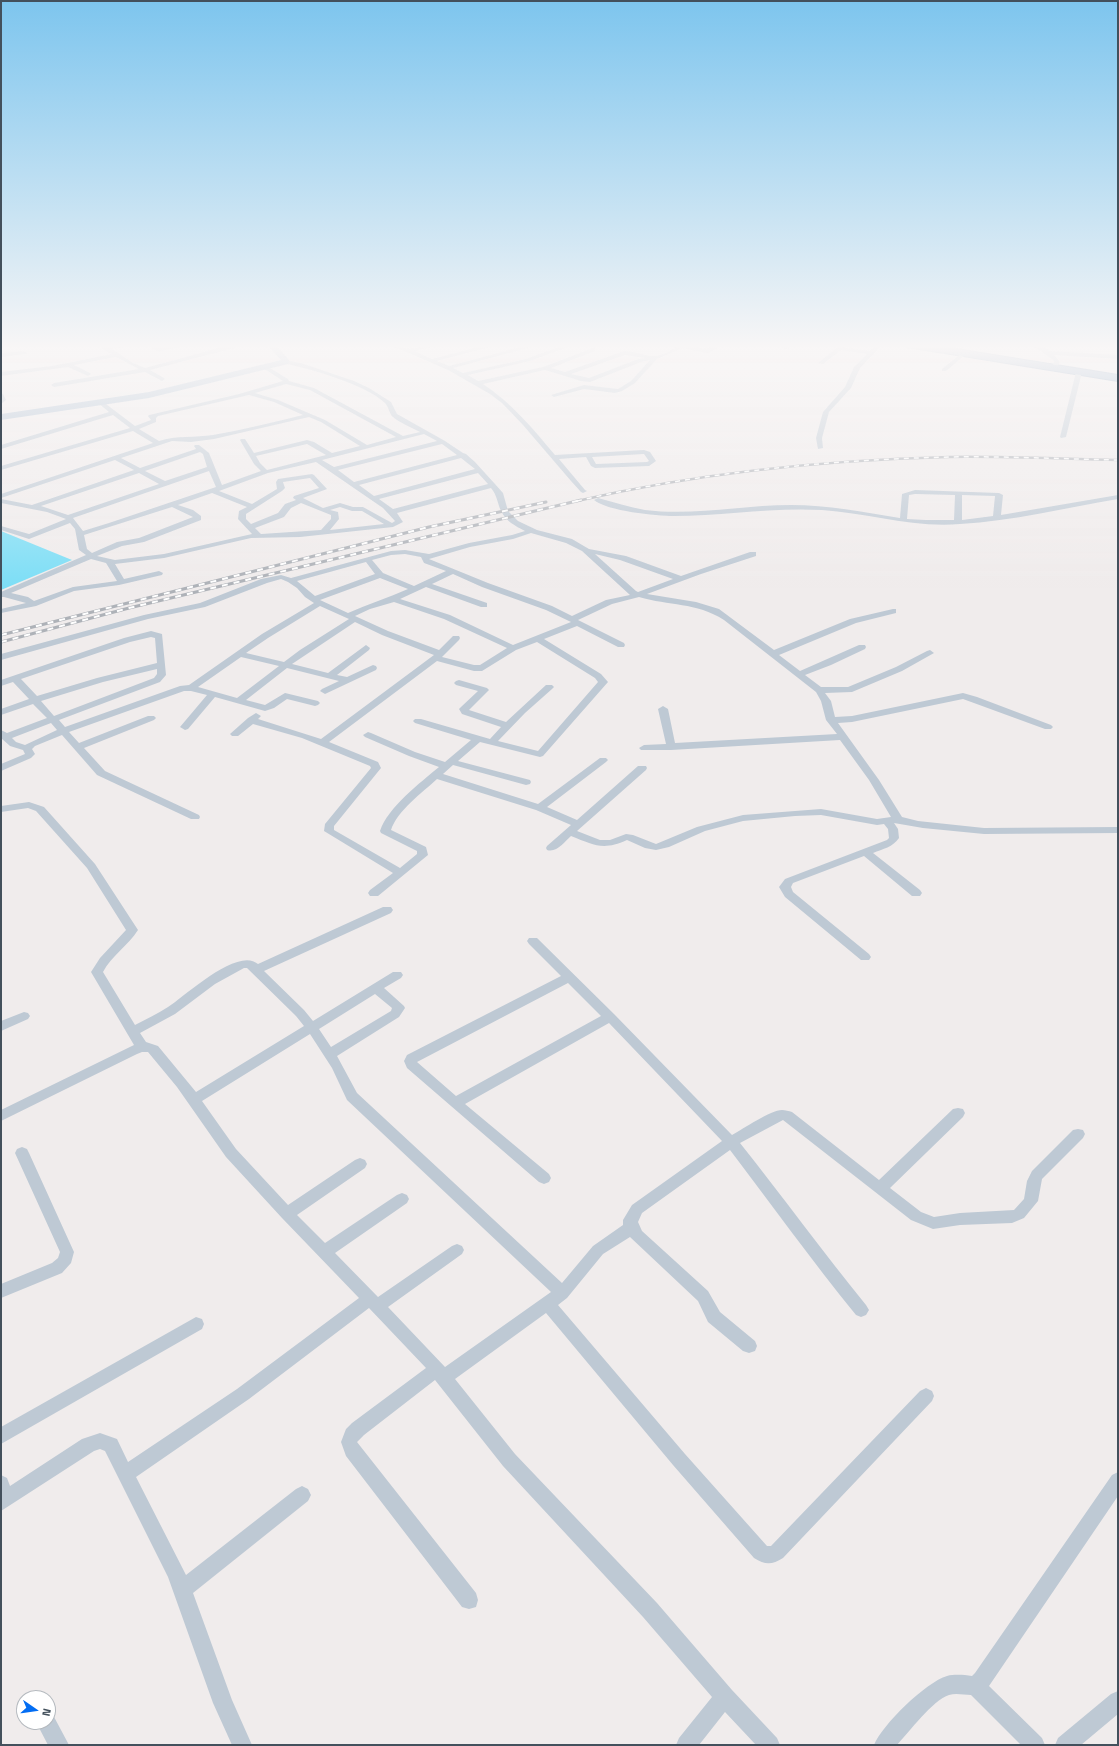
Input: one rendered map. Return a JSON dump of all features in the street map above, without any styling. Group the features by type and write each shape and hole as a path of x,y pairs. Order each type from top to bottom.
{"street":[{"path":"1,447 73,425"},
{"path":"131,425 159,444"},
{"path":"1,468 141,425"},
{"path":"1,496 175,439 186,440 222,435 264,425"},
{"path":"330,425 366,447"},
{"path":"379,425 402,438"},
{"path":"414,425 464,455 480,470 499,493 504,508 509,517 515,523 531,531 569,541 588,551 628,590 638,595 654,599 696,604 716,611 819,690 826,701 831,720 874,780 892,820 894,838 891,842 789,881 785,887 789,894 865,958"},
{"path":"526,425 583,491"},
{"path":"820,448 819,438 822,425"},
{"path":"1063,437 1066,425"},
{"path":"80,534 112,526 171,504 266,472 426,432"},
{"path":"186,440 206,453 220,487"},
{"path":"243,440 257,464 266,472"},
{"path":"252,455 307,442 312,443 330,455"},
{"path":"334,469 443,442"},
{"path":"35,506 202,449"},
{"path":"554,457 588,455 644,452 648,453 652,461 649,464 593,466 588,455"},
{"path":"352,485 464,455"},
{"path":"116,458 165,484"},
{"path":"1,501 35,506 70,518 79,529 80,543 83,550 90,556 109,561 140,560 164,556 258,535 282,536 391,525 399,522 392,512 352,485 334,469 316,459"},
{"path":"1,528 29,537 70,518 211,468"},
{"path":"373,498 480,470"},
{"path":"258,535 241,515 244,510 280,490 281,488 278,482 280,480 311,476 323,489 297,498 300,501"},
{"path":"392,512 493,485"},
{"path":"211,490 252,506"},
{"path":"902,520 907,493 998,495 997,518"},
{"path":"958,522 959,493"},
{"path":"598,500 628,510 648,513 688,514 768,508 811,508 852,511 929,523 997,518 1118,497"},
{"path":"250,527 281,515 288,506 300,501 332,512 336,516 324,532"},
{"path":"2,594 120,544 141,540 198,518 190,512 171,504"},
{"path":"323,510 340,505 352,509 363,509 391,525"},
{"path":"531,531 513,537 469,545 424,558 425,560 485,585 532,601 621,645"},
{"path":"588,551 626,558 679,578"},
{"path":"1,657 116,626 202,605 276,578 291,580 366,559 398,552 429,556"},
{"path":"291,580 317,601 351,618 439,656 474,668 482,668 513,648 574,621 609,602 638,595 679,578 753,554"},
{"path":"366,559 380,575 414,589"},
{"path":"109,561 122,582"},
{"path":"239,701 285,665 351,618 453,571"},
{"path":"1,611 33,604 73,589 122,582 159,573"},
{"path":"190,688 317,601 380,575"},
{"path":"425,584 484,605"},
{"path":"2,594 25,599 33,604"},
{"path":"393,599 447,617 513,648"},
{"path":"773,654 853,621 893,611"},
{"path":"116,626 127,640"},
{"path":"1,683 127,640 151,634 158,634 159,636 162,675 152,682 3,735 13,744 27,748 30,754 1,768"},
{"path":"322,743 439,656 456,638"},
{"path":"418,721 491,743 540,754 602,685 603,682 598,676 537,638"},
{"path":"799,674 828,663 862,647"},
{"path":"330,676 366,648"},
{"path":"819,690 849,690 899,669 930,653"},
{"path":"238,654 347,680"},
{"path":"1,712 101,678 161,665"},
{"path":"325,691 373,668"},
{"path":"15,678 101,773 195,817"},
{"path":"459,683 484,690 464,709 465,712 507,726"},
{"path":"491,743 549,687"},
{"path":"27,748 32,744 156,696 179,689 190,688 265,708"},
{"path":"185,727 213,694"},
{"path":"235,734 265,708 271,706 285,696 314,703"},
{"path":"831,720 852,719 963,696 1048,727"},
{"path":"663,709 671,747"},
{"path":"79,747 151,718"},
{"path":"251,720 305,736 373,763 376,766 329,826 328,831 401,873"},
{"path":"368,735 412,754 526,782"},
{"path":"644,748 843,737"},
{"path":"374,893 421,859 424,852 422,849 388,834 384,829 392,816 401,806 478,739"},
{"path":"540,808 603,760"},
{"path":"551,848 642,768"},
{"path":"436,775 540,808 579,824"},
{"path":"1,809 29,805 40,809 91,866 130,926 132,930 129,936 103,963 97,972 142,1047"},
{"path":"570,832 599,844 612,843 626,837 633,838 648,846 656,847 700,829 744,818 821,812 866,820 892,820 960,830 1060,832 1118,830"},
{"path":"866,852 916,894"},
{"path":"256,970 387,910"},
{"path":"533,941 610,1017 731,1142 789,1216 818,1257 862,1310"},
{"path":"132,1031 174,1009 223,973 239,964 246,962 300,1013 312,1028 330,1054 352,1096 562,1292"},
{"path":"193,1100 397,975"},
{"path":"544,1178 455,1103 412,1065 410,1061 412,1058 570,977"},
{"path":"330,1054 395,1014 398,1006 376,988"},
{"path":"1,1026 24,1016"},
{"path":"455,1103 610,1017"},
{"path":"1,1116 142,1047 148,1046 157,1052 182,1083 231,1153 287,1214 440,1374 509,1460 650,1610 725,1697 770,1745"},
{"path":"880,1188 958,1113"},
{"path":"749,1346 714,1317 703,1296 631,1228 630,1222 637,1209 731,1142 776,1117 782,1115 787,1116 916,1216 933,1223 960,1219 1012,1217 1019,1214 1031,1201 1034,1181 1037,1175 1078,1134"},
{"path":"1,1291 57,1268 66,1258 67,1252 22,1154"},
{"path":"287,1214 360,1164"},
{"path":"324,1252 402,1199"},
{"path":"469,1600 352,1450 349,1442 352,1435 358,1429 562,1292 598,1250 631,1228"},
{"path":"125,1474 373,1303 457,1250"},
{"path":"547,1303 617,1384 710,1497 760,1552 766,1556 772,1556 777,1552 926,1396"},
{"path":"1,1436 196,1324"},
{"path":"3,1495 88,1445 97,1441 105,1441 111,1445 176,1573 223,1703 242,1745"},
{"path":"975,1686 982,1680 995,1662 1118,1481"},
{"path":"182,1590 302,1495"},
{"path":"884,1745 928,1698 943,1688 954,1684 975,1686 1035,1745"},
{"path":"686,1745 725,1697"},
{"path":"1065,1745 1118,1700"},
{"path":"51,1730 59,1745"}],"water":[{"path":"1,531 72,560 1,590"}],"railway":[{"path":"577,501 623,491 715,476 855,461 949,457 1118,460"},
{"path":"1,642 129,608 581,500"},
{"path":"1,635 429,527 546,502"}]}
